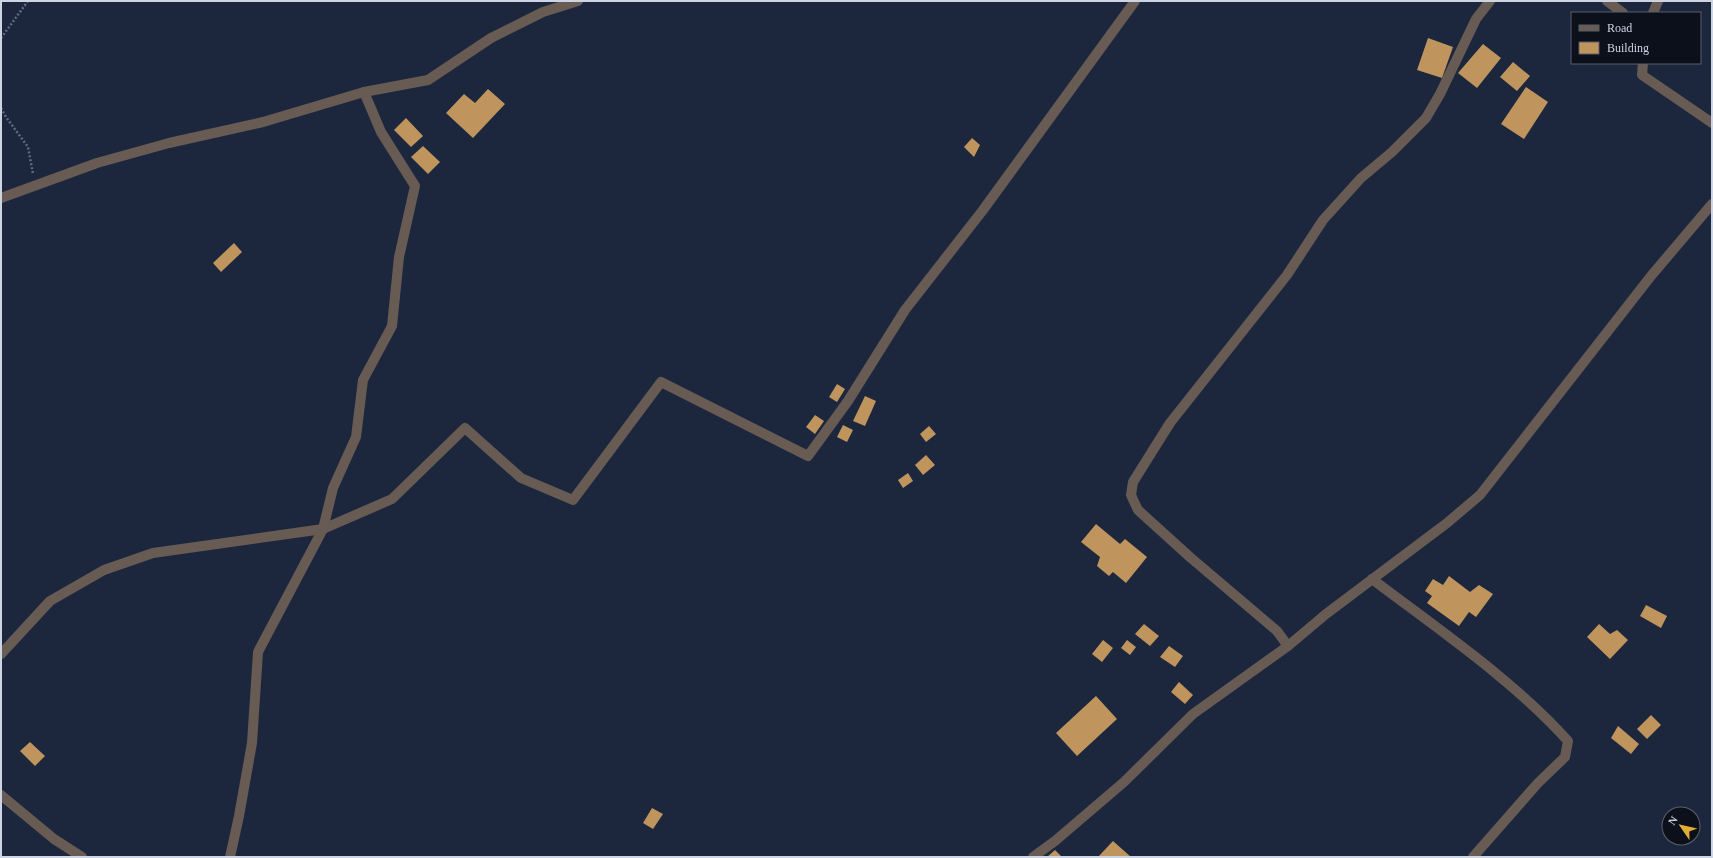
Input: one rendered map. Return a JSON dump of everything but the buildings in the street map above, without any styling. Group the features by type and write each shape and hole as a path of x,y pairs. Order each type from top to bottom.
{"street":[{"path":"1,198 35,184 97,163 162,145 263,122 364,92 428,80 498,35 543,12 578,1"},
{"path":"1,654 50,601 104,570 153,553 323,529 392,499 465,428 521,478 574,500 661,382 808,456 848,401 905,310 983,210 1135,1"},
{"path":"1288,646 1277,631 1138,510 1132,495 1133,482 1170,423 1287,275 1323,220 1360,178 1392,152 1426,118 1440,94 1476,19 1490,1"},
{"path":"1607,1 1622,12"},
{"path":"1653,12 1658,1"},
{"path":"1643,64 1642,76 1712,123"},
{"path":"230,857 252,743 258,652 323,529 333,488 356,437 363,380 392,326 398,257 415,186 381,132 364,92"},
{"path":"1033,857 1055,841 1124,782 1193,714 1288,646 1326,614 1480,495 1651,276 1712,204"},
{"path":"1372,579 1472,655 1547,717 1568,741 1565,757 1538,783 1473,857"},
{"path":"1,795 54,839 82,857"}],"path":[{"path":"1,38 28,1"},
{"path":"1,108 28,147 35,184"}]}
